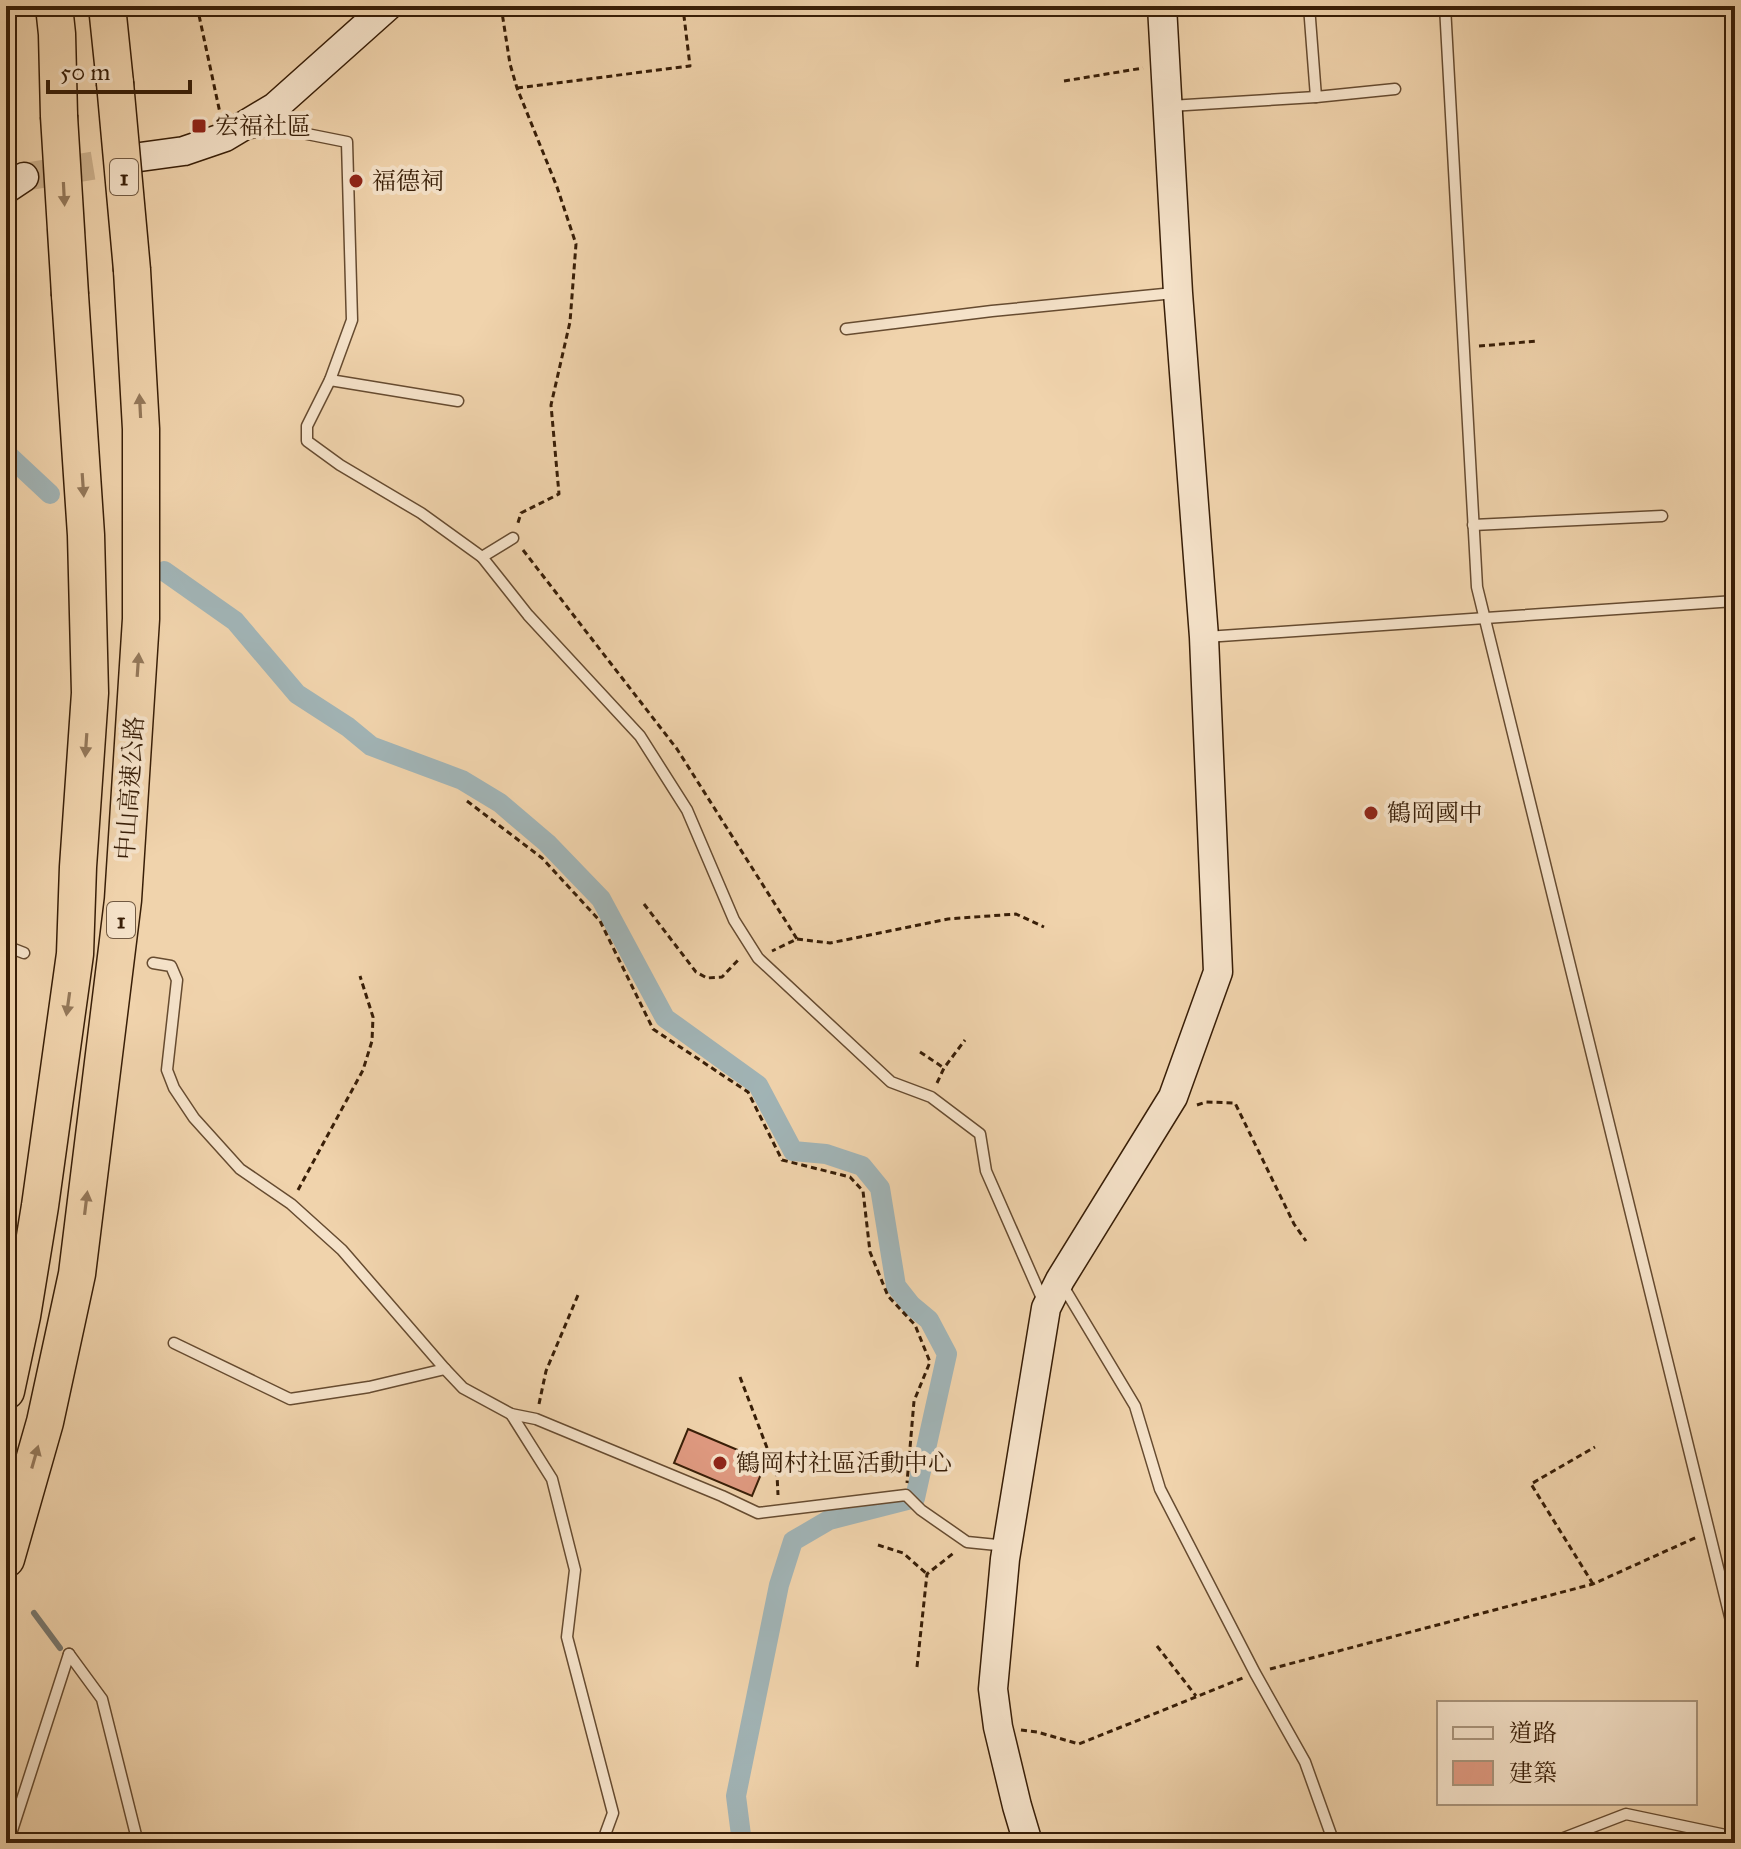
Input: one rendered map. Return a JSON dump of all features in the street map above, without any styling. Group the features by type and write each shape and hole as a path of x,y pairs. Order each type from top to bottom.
{"highway":[{"name":"中山高速公路","path":"6,1391 40,1206 75,954 90,693 86,535 54,6"},
{"name":"中山高速公路","path":"6,1559 45,1422 77,1274 123,900 141,619 141,429 132,270 107,6"}],"street":[{"path":"1028,1843 998,1727 993,1689 1007,1546 1046,1308 1060,1280 1173,1097 1218,972 1204,637 1178,293 1162,6"},
{"path":"140,157 184,151 225,137 275,107 372,16"}],"lane":[{"path":"1309,6 1316,97"},
{"path":"1445,6 1477,587 1735,1637"},
{"path":"1168,106 1395,89"},
{"path":"225,137 282,129 347,142 352,320 330,380 307,426 307,441 340,465 421,513 482,557 528,615 640,736 687,810 734,920 758,958 891,1082 931,1097 980,1134 986,1171 1046,1308"},
{"path":"846,329 1178,293"},
{"path":"330,380 458,401"},
{"path":"1473,525 1662,516"},
{"path":"482,557 513,538"},
{"path":"1204,637 1735,601"},
{"path":"6,946 24,953"},
{"path":"153,963 171,966 177,980 167,1070 174,1088 194,1118 240,1169 291,1204 342,1250 463,1388 511,1414 536,1419 758,1513 906,1495 921,1510 967,1542 1007,1546"},
{"path":"1060,1280 1135,1406 1160,1489 1255,1673 1305,1762 1334,1843"},
{"path":"174,1343 290,1399 369,1387 445,1369"},
{"path":"511,1414 552,1479 575,1570 567,1637 613,1813 602,1843"},
{"path":"8,1843 69,1654 102,1699 138,1843"},
{"path":"1541,1843 1556,1841 1626,1814 1735,1837"}],"path":[{"path":"197,6 225,137"},
{"path":"501,6 517,88 576,244 570,322 551,405 559,494 521,513 513,538 677,749 797,939"},
{"path":"517,88 690,66 683,8 581,15 580,6"},
{"path":"1064,81 1166,64"},
{"path":"1463,347 1538,341"},
{"path":"467,801 542,858 600,921 653,1029 748,1092 782,1160 850,1177 863,1191 870,1252 888,1296 915,1325 930,1362 914,1401 906,1495"},
{"path":"644,904 696,972 707,978 722,977 751,947"},
{"path":"758,958 797,939 830,943 948,919 1016,914 1044,927"},
{"path":"291,1204 363,1070 372,1041 373,1017 360,976"},
{"path":"931,1097 944,1068 965,1040"},
{"path":"920,1052 944,1068"},
{"path":"1173,1097 1187,1108 1206,1102 1235,1103 1294,1224 1306,1241"},
{"path":"536,1419 546,1371 578,1295"},
{"path":"740,1377 777,1474 779,1511"},
{"path":"1593,1584 1531,1484 1595,1447"},
{"path":"998,1727 1037,1732 1079,1744 1255,1673 1593,1584 1710,1531"},
{"path":"917,1667 927,1574 967,1542"},
{"path":"878,1545 903,1553 927,1574"},
{"path":"1157,1646 1196,1696"}],"building":[{"name":"鶴岡村社區活動中心","path":"688,1429 766,1462 752,1496 674,1463"}],"waterway":[{"path":"6,248 6,265"},
{"path":"6,453 50,494"},
{"path":"164,571 235,621 297,694 371,746 462,780 500,803 547,843 601,899 665,1018 758,1085 793,1151 826,1154 862,1166 880,1188 896,1286 911,1305 929,1320 947,1354 915,1498 829,1520 793,1541 779,1585 736,1796 742,1843"},
{"path":"34,1613 60,1648"}],"tunnel":[{"path":"24,177 140,158"}],"place":[{"name":"宏福社區","path":"199,126"},
{"name":"福德祠","path":"356,181"},
{"name":"鶴岡國中","path":"1371,813"},
{"name":"鶴岡村社區活動中心","path":"720,1463"}]}
